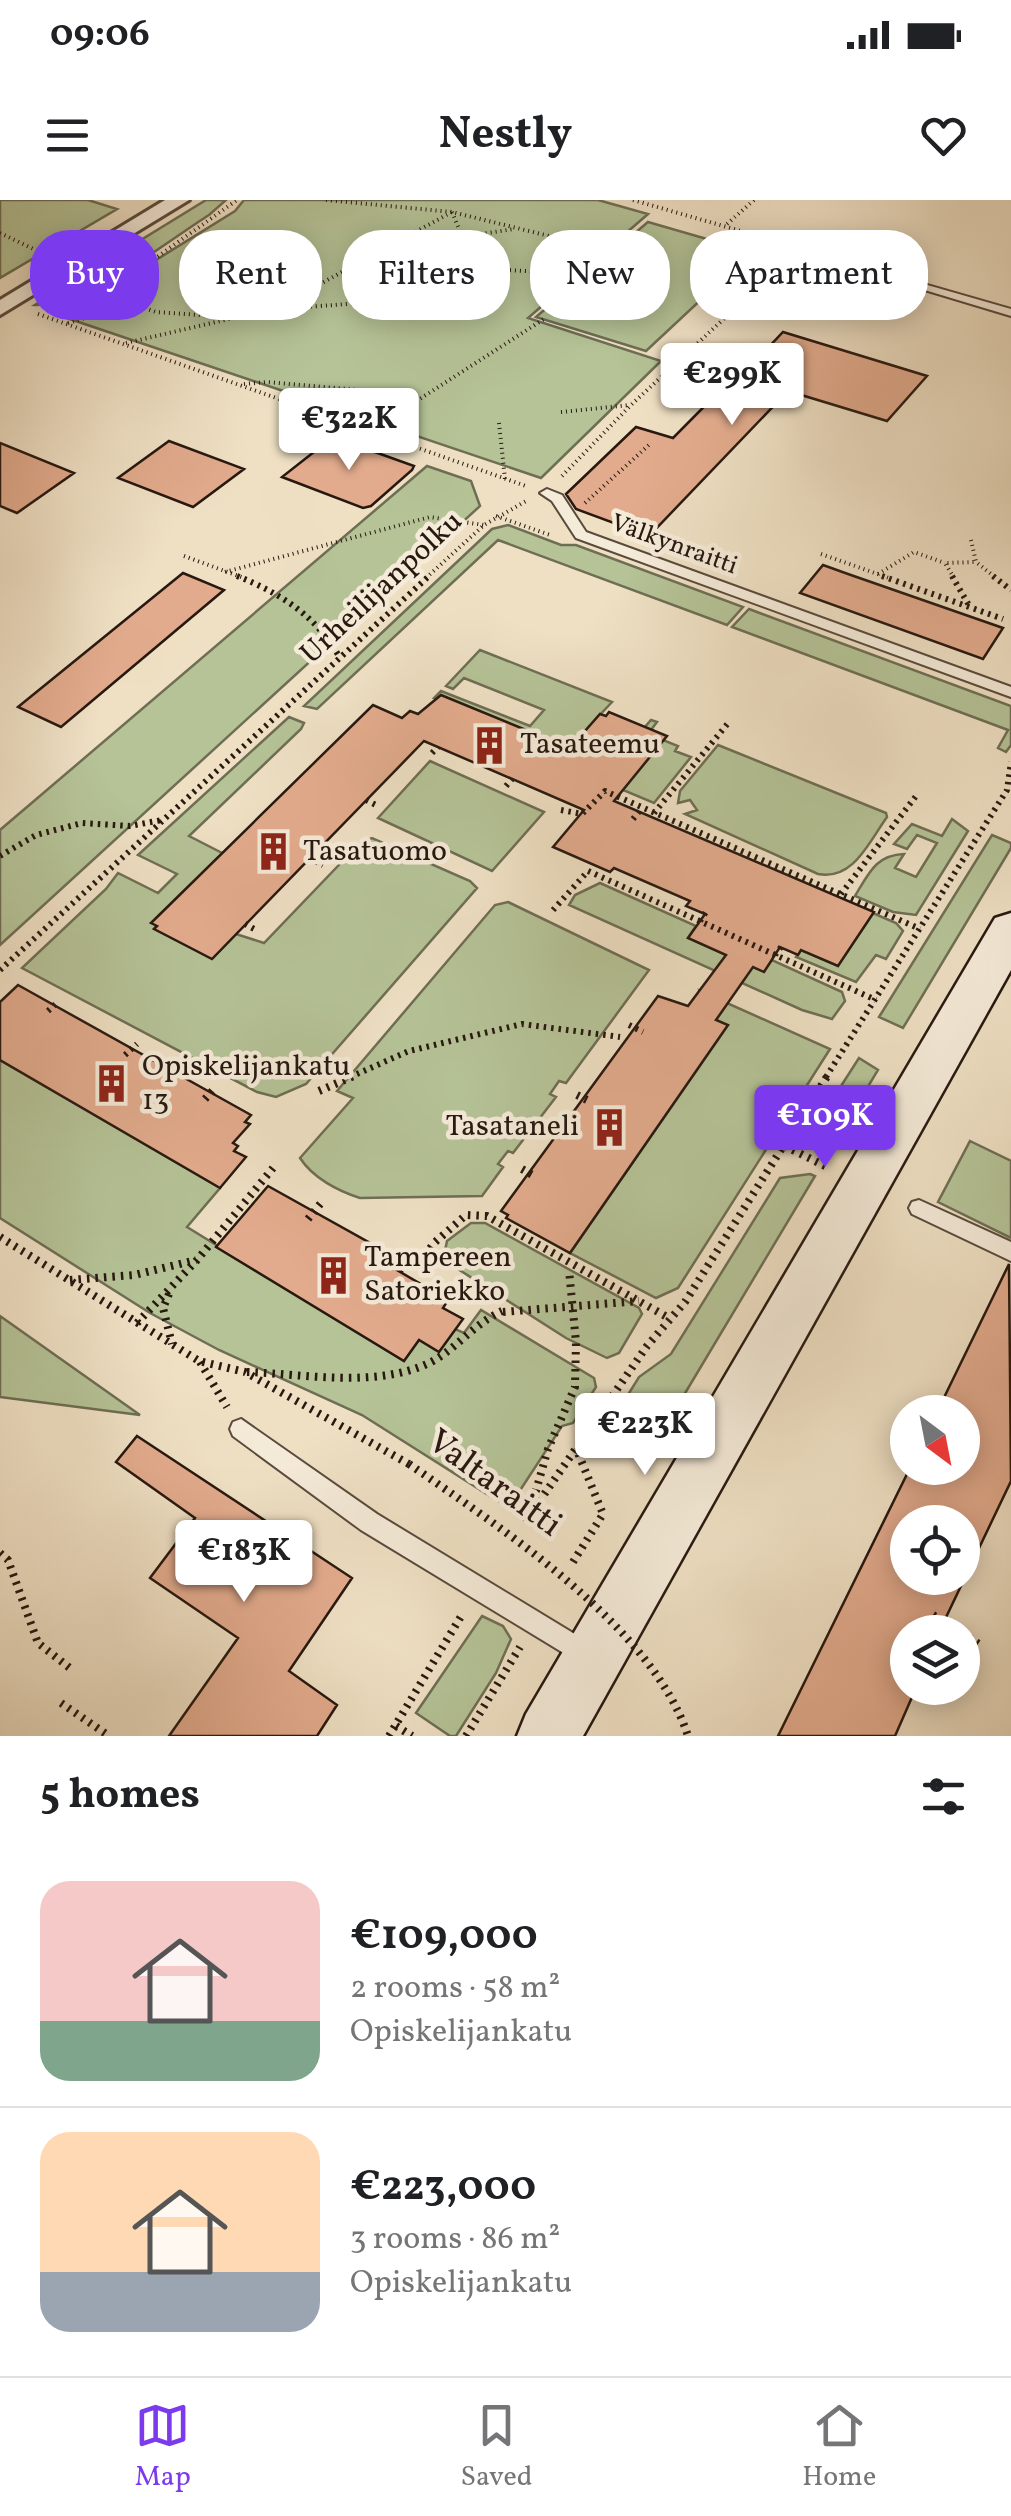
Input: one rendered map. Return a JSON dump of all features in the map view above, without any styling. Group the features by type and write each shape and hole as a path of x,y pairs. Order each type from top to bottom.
{"main road":[{"path":"548,1736 1011,930"}],"street":[{"path":"5,306 179,200"}],"lane":[{"path":"928,288 1011,313"},
{"name":"Välkynraitti","path":"546,493 558,498 582,536 1011,692"},
{"path":"920,1208 1011,1252"},
{"path":"241,1429 369,1522 592,1658"}],"path":[{"path":"159,253 236,200"},
{"path":"326,200 452,212 530,230"},
{"path":"633,200 744,230"},
{"path":"727,224 754,200"},
{"path":"452,212 458,230"},
{"path":"322,283 452,212"},
{"path":"508,230 520,228"},
{"path":"0,233 30,247"},
{"path":"65,324 132,304 156,312 179,314"},
{"path":"5,306 30,312"},
{"path":"26,320 30,318"},
{"path":"54,320 546,493"},
{"path":"123,344 216,320"},
{"path":"369,431 544,320"},
{"name":"Urheilijanpolku","path":"0,970 484,524 546,493 631,405 723,320"},
{"path":"238,385 268,382 381,392"},
{"path":"562,412 631,405"},
{"path":"499,423 505,479"},
{"path":"566,511 600,492 650,444"},
{"path":"496,516 548,535 582,536"},
{"path":"225,572 430,517 484,524"},
{"path":"971,540 976,562 1011,590"},
{"path":"877,575 914,552 945,563 976,562"},
{"path":"821,554 1003,619"},
{"path":"184,556 292,599 331,638 340,658"},
{"path":"945,563 971,608"},
{"path":"654,812 729,722"},
{"path":"569,1270 575,1387 548,1449 528,1518 669,1318 685,1302 1007,790 1011,762"},
{"path":"506,786 512,779"},
{"path":"561,810 576,817 584,815 605,791 920,928"},
{"path":"830,903 916,796"},
{"path":"366,800 376,805"},
{"path":"633,819 642,808"},
{"path":"0,856 36,835 82,823 130,826 163,820"},
{"path":"730,860 738,850"},
{"path":"309,858 323,865"},
{"path":"553,910 591,868 876,1000"},
{"path":"700,921 708,909"},
{"path":"245,924 258,931"},
{"path":"776,955 784,943"},
{"path":"48,1012 59,1000"},
{"path":"320,1091 409,1051 522,1024 620,1037"},
{"path":"629,1025 643,1032"},
{"path":"125,1055 137,1044"},
{"path":"205,1099 216,1087"},
{"path":"578,1095 592,1102"},
{"path":"137,1323 197,1260 273,1168"},
{"path":"522,1169 536,1177"},
{"path":"308,1219 321,1203"},
{"path":"399,1272 466,1215 488,1216 669,1318"},
{"name":"Valtaraitti","path":"0,1237 199,1361 245,1372 363,1435 510,1535 594,1609 670,1691 688,1736"},
{"path":"67,1280 134,1275 197,1260"},
{"path":"172,1288 163,1308 172,1345"},
{"path":"245,1372 383,1374 427,1364 489,1315 640,1300"},
{"name":"Valtaraitti","path":"199,1361 241,1429"},
{"path":"573,1562 603,1514 576,1447"},
{"path":"0,1553 8,1560 38,1643 71,1669"},
{"path":"389,1736 479,1588"},
{"path":"466,1736 536,1622"},
{"path":"61,1702 109,1736"},
{"path":"396,1726 412,1736"}],"green space":[{"path":"0,200 88,200 117,209 81,230 30,230 30,260 0,278"},
{"path":"206,200 226,200 187,230 179,230 179,235 159,249 157,230"},
{"path":"244,200 598,200 648,214 630,230 530,230 528,318 661,361 541,478 73,320 159,320 159,258 179,246 179,320 322,320 322,230 204,230 235,211"},
{"path":"648,222 690,234 690,310 646,351 546,320 670,320 670,230 639,230"},
{"path":"427,466 471,481 480,506 0,945 0,830"},
{"path":"508,525 561,545 576,545 743,607 727,625 498,540 317,709 304,706 492,529"},
{"path":"749,609 1011,706 1011,745 1006,752 998,748 1008,730 732,627"},
{"path":"480,650 612,702 595,720 587,762 434,698 441,691 530,726 544,710 464,678 453,689 446,686"},
{"path":"289,717 304,723 301,729 189,836 228,856 155,928 236,934 264,943 360,843 372,838 470,881 477,888 306,1084 276,1097 257,1092 22,968 118,873 158,893 177,874 138,855"},
{"path":"651,720 657,722 648,734 678,746 675,751 691,757 654,803 623,790 630,780 577,805"},
{"path":"718,745 886,813 887,817 850,866 830,875 818,874 685,814 697,810 690,800 678,803 680,791"},
{"path":"430,761 544,812 492,871 378,818"},
{"path":"952,819 968,831 916,915 893,912 855,896 874,867 894,855 904,854 895,868 916,877 937,843 917,835 907,849 894,844 912,824 942,836"},
{"path":"992,835 1011,843 1011,848 903,1028 879,1017"},
{"path":"600,883 696,926 688,938 764,971 772,960 842,992 845,1001 832,1019 802,1010 569,905 575,895"},
{"path":"508,902 649,970 566,1083 559,1081 550,1094 556,1097 513,1153 508,1151 498,1164 503,1167 482,1196 360,1198 327,1183 300,1158 353,1098 337,1091 495,905"},
{"path":"852,904 896,923 903,931 886,959 876,955 856,982 796,957 801,950 838,966 868,920"},
{"path":"700,991 830,1049 678,1288 656,1298 570,1253 727,1026 716,1020"},
{"path":"859,1058 878,1070 828,1153 807,1139"},
{"path":"0,1060 220,1188 187,1227 403,1360 419,1340 455,1329 464,1333 481,1310 594,1378 596,1387 573,1423 562,1426 519,1492 498,1501 362,1415 219,1350 150,1313 0,1218"},
{"path":"970,1141 1011,1161 1011,1238 938,1202"},
{"path":"815,1176 678,1405 662,1397 627,1456 599,1441 639,1377 671,1354 780,1178"},
{"path":"471,1223 485,1223 639,1308 642,1314 619,1353 607,1358 566,1338 450,1264 445,1251 447,1241"},
{"path":"0,1316 140,1415 0,1397"},
{"path":"482,1616 503,1626 511,1639 496,1673 456,1736 450,1736 416,1713"}],"building":[{"path":"783,332 927,376 887,421 788,391 649,536 576,509 566,494 636,427 673,438 761,349 765,351"},
{"path":"333,437 414,466 371,506 363,508 282,477"},
{"path":"169,441 244,469 193,507 118,478"},
{"path":"0,443 74,473 17,513 0,506"},
{"path":"823,565 1003,628 983,659 800,593"},
{"path":"183,573 224,590 61,727 18,707"},
{"path":"441,695 570,748 600,714 606,716 609,712 667,736 614,801 874,912 838,966 801,950 798,955 780,947 764,972 753,967 716,1020 728,1025 570,1253 506,1218 508,1215 501,1211 658,996 688,1006 726,955 688,938 705,914 686,906 690,901 553,847 584,810 424,741 212,959 154,929 157,926 151,923 373,705 402,718 410,711 418,714"},
{"name":"Opiskelijankatu 13","path":"18,985 251,1115 245,1122 250,1124 233,1143 238,1146 234,1151 246,1157 220,1188 0,1060 0,1002"},
{"name":"Tampereen Satoriekko","path":"268,1186 379,1248 373,1256 448,1300 443,1308 463,1319 439,1352 419,1340 404,1361 216,1247"},
{"path":"1009,1264 1011,1481 980,1546 980,1505 892,1505 902,1485 980,1485 980,1395 945,1395"},
{"path":"137,1436 352,1578 289,1671 337,1705 317,1736 169,1736 238,1638 150,1578 195,1518 116,1462"},
{"path":"890,1509 890,1595 957,1595 947,1615 890,1615 890,1705 909,1705 895,1736 778,1736"}],"place":[{"name":"Tasateemu","path":"490,745"},
{"name":"Tasatuomo","path":"273,852"},
{"name":"Opiskelijankatu 13","path":"112,1084"},
{"name":"Tasataneli","path":"609,1127"},
{"name":"Tampereen Satoriekko","path":"334,1275"}]}
